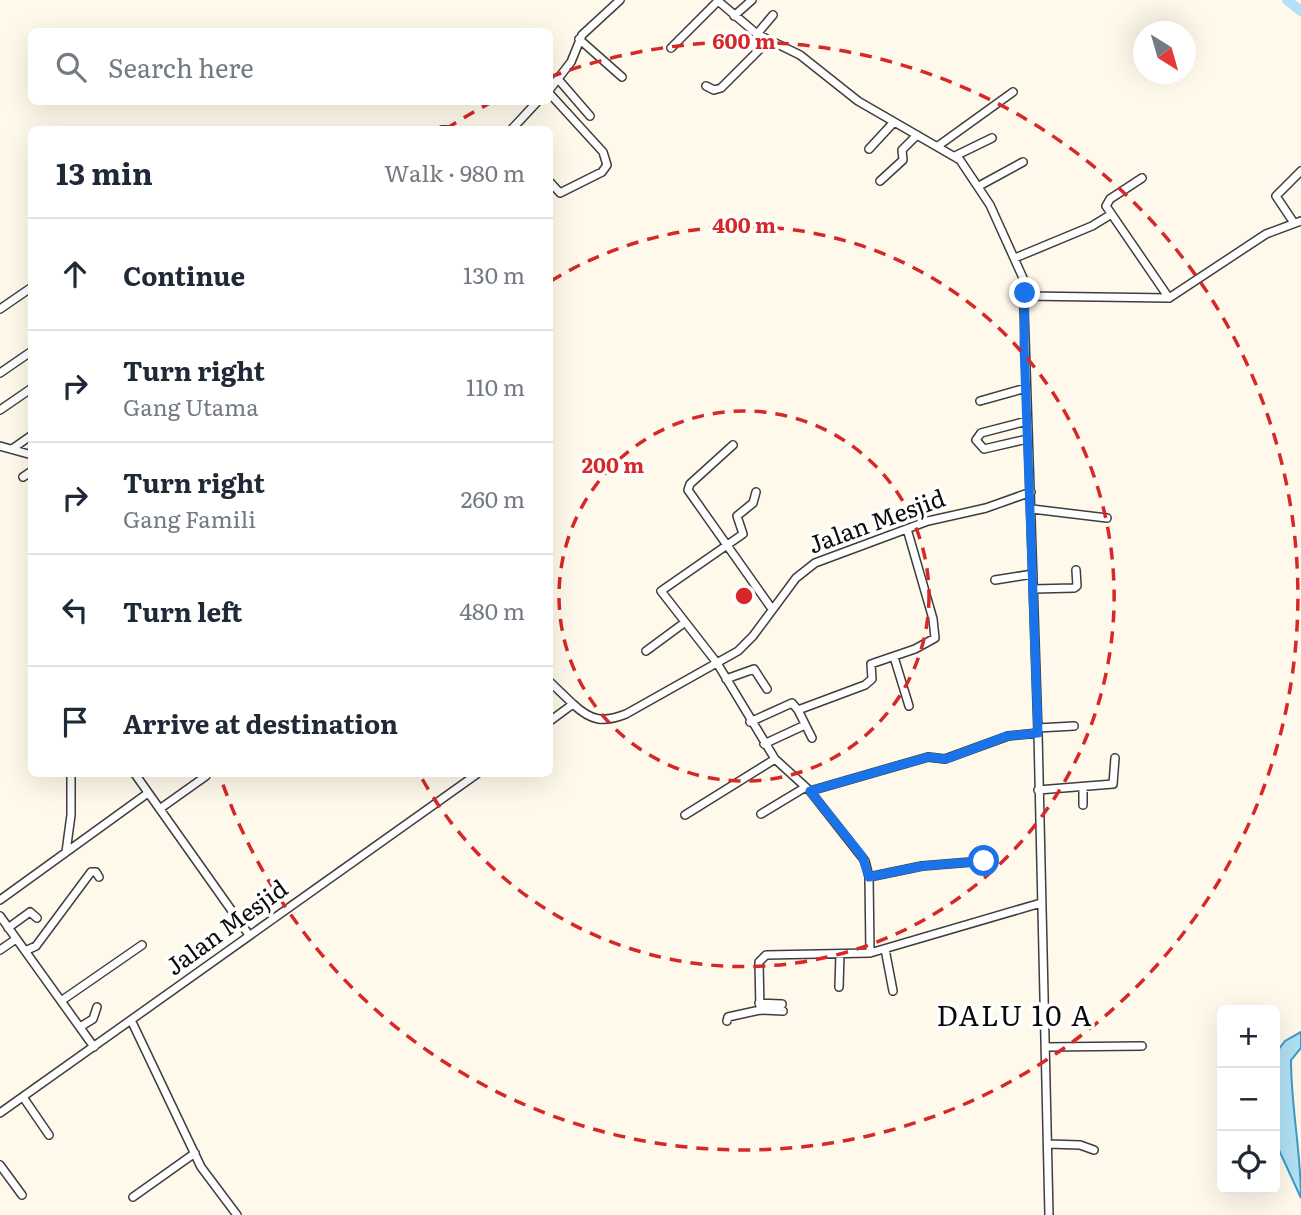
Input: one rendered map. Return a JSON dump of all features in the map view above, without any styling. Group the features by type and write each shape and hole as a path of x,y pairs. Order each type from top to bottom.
{"street":[{"path":"553,85 571,62 579,39 620,0"},
{"path":"671,48 718,0 757,34 800,55 858,100 956,156 979,186 1015,258 1025,296 1049,1215"},
{"path":"734,16 752,0"},
{"path":"757,34 773,15"},
{"path":"579,39 622,77"},
{"path":"706,86 714,90 721,88 769,40"},
{"path":"558,79 590,116"},
{"path":"553,92 603,152 607,165 602,172 560,193 553,185"},
{"path":"938,146 1013,92"},
{"path":"515,126 531,105"},
{"path":"869,149 894,122"},
{"path":"880,181 904,160 902,150 916,135"},
{"path":"956,156 992,138"},
{"path":"979,186 1023,162"},
{"path":"1025,296 1169,298 1266,234 1298,222 1276,196 1301,171"},
{"path":"1142,178 1107,203 1110,215 1169,298"},
{"path":"1015,258 1092,226 1110,215"},
{"path":"0,309 28,290"},
{"path":"0,373 28,354"},
{"path":"980,401 1026,388"},
{"path":"0,410 28,391"},
{"path":"1027,421 985,432 975,440 984,449 1027,439"},
{"path":"12,449 28,438"},
{"path":"733,445 688,486 772,608"},
{"path":"0,446 28,454"},
{"path":"23,477 28,474"},
{"path":"756,492 752,503 737,516 744,532 661,591 717,663 750,722 775,759 807,790 862,856 869,877 870,953"},
{"name":"Jalan Mesjid","path":"553,685 589,718 617,718 748,643 772,608 809,566 907,529 1031,492"},
{"path":"1032,509 1107,518"},
{"path":"798,710 865,685 872,680 871,664 925,645 936,635 907,529"},
{"path":"1034,589 1074,588 1077,586 1076,570"},
{"path":"995,580 1033,574"},
{"path":"646,651 684,623"},
{"path":"894,657 909,706"},
{"path":"726,679 756,670 767,689"},
{"path":"750,722 792,703 812,738"},
{"path":"553,719 573,704"},
{"path":"764,744 805,725"},
{"path":"761,814 807,790 928,757 946,759 1007,736 1074,726"},
{"path":"1038,790 1114,784 1115,758"},
{"path":"685,815 775,759"},
{"path":"66,853 71,815 71,777"},
{"path":"137,777 249,935"},
{"path":"161,808 205,777"},
{"name":"Jalan Mesjid","path":"0,1113 473,777"},
{"path":"1083,787 1083,805"},
{"path":"0,900 148,793"},
{"path":"869,877 922,866 984,861"},
{"path":"25,951 36,946 91,872 96,872 99,877"},
{"path":"760,1007 759,962 763,957 870,953 1041,903"},
{"path":"8,928 30,912 37,918"},
{"path":"0,916 94,1047"},
{"path":"0,950 16,939"},
{"path":"61,1001 142,945"},
{"path":"885,949 893,991"},
{"path":"839,987 840,954"},
{"path":"80,1027 93,1019 97,1007"},
{"path":"727,1021 728,1017 760,1007 782,1008"},
{"path":"131,1020 195,1153 237,1215"},
{"path":"1046,1047 1142,1046"},
{"path":"23,1097 49,1135"},
{"path":"1048,1144 1080,1145 1094,1150"},
{"path":"133,1197 195,1153"},
{"path":"0,1164 22,1195"}],"water":[{"path":"1301,1032 1301,1048 1291,1060 1301,1198 1280,1152 1280,1048 1285,1041"}],"waterway":[{"path":"1287,0 1301,11"}],"district":[{"name":"DALU 10 A","path":"1015,1016"}],"route":[{"path":"984,861 922,866 869,877 862,856 810,791 928,757 946,759 1007,736 1038,733 1024,345 1025,293"}]}
